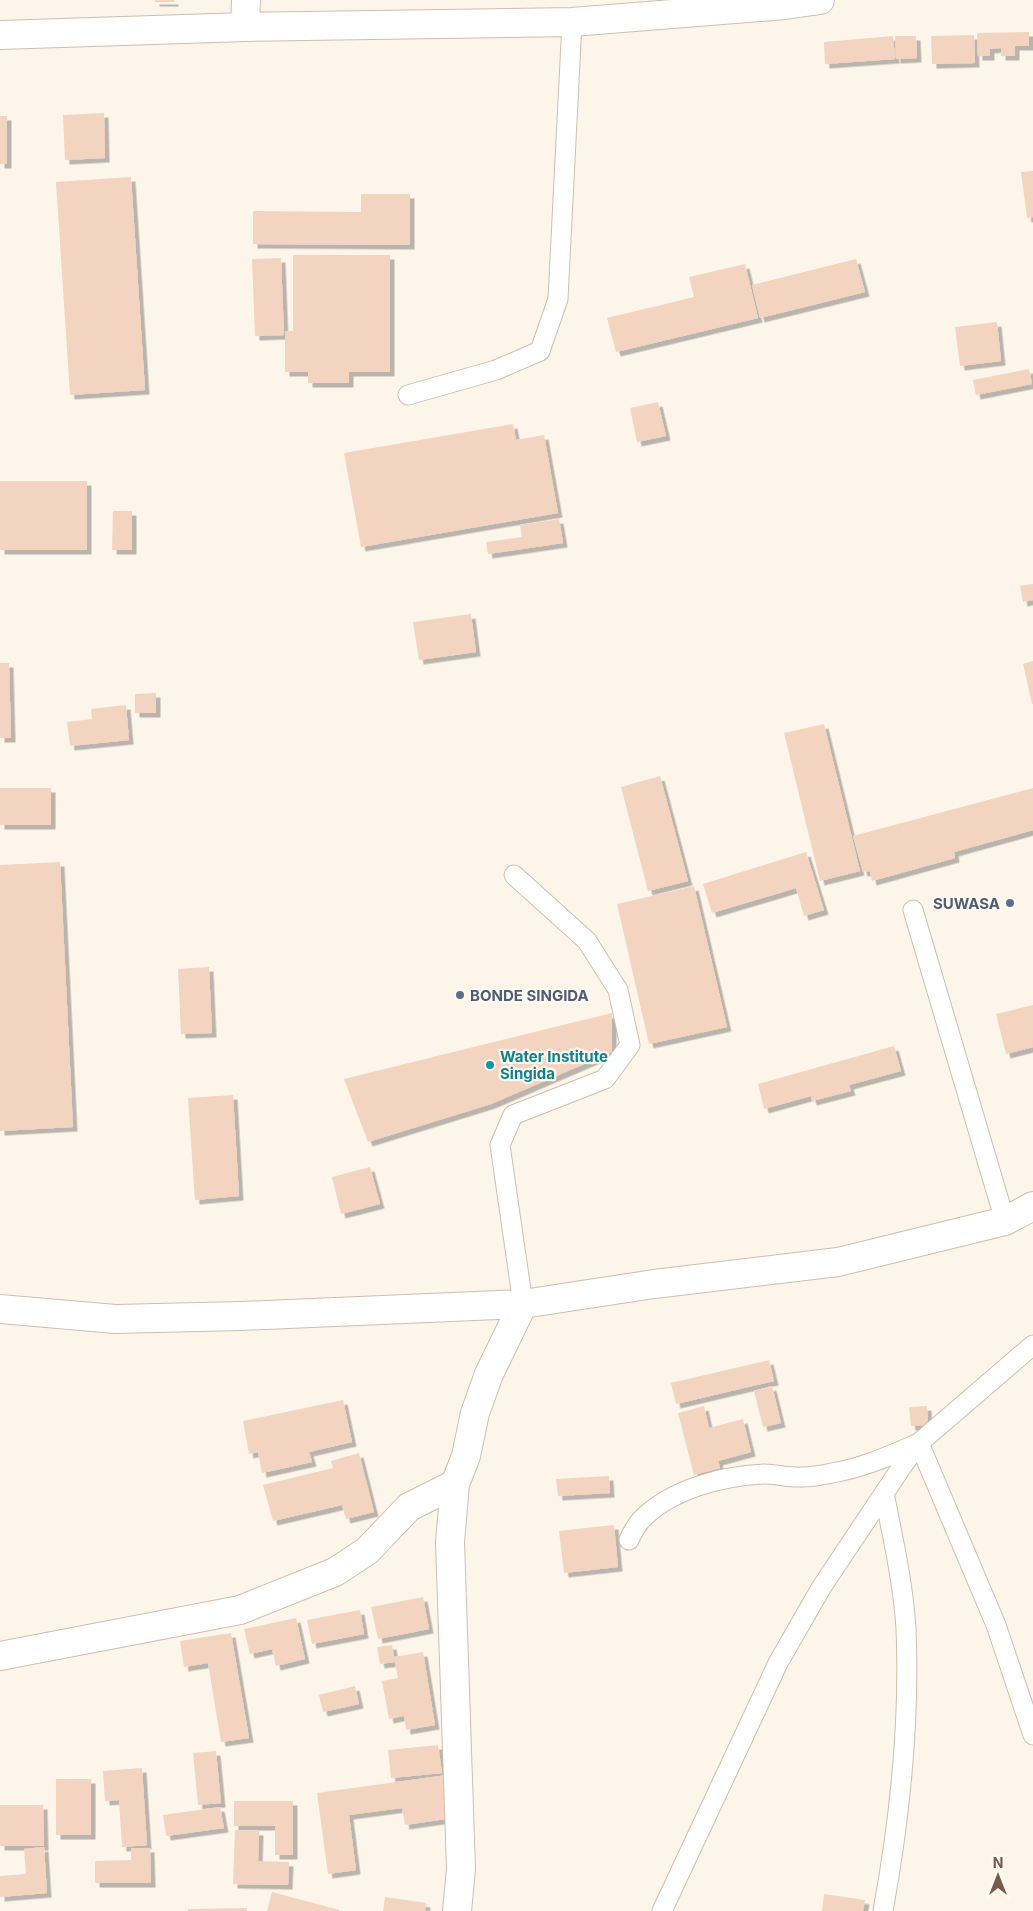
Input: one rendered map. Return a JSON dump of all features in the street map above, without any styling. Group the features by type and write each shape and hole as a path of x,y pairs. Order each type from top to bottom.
{"street":[{"path":"245,27 246,0"},
{"path":"0,35 245,27 572,22 820,0"},
{"path":"0,1309 115,1319 241,1316 523,1304 654,1284 838,1262 1005,1221 1033,1206"},
{"path":"456,1911 461,1869 450,1542 455,1484 466,1456 475,1413 489,1374 523,1304"},
{"path":"0,1656 240,1610 335,1572 367,1551 409,1508 455,1484"}],"lane":[{"path":"408,396 496,370 540,351 558,299 572,22"},
{"path":"514,875 587,941 618,990 630,1045 605,1079 513,1115 500,1145 523,1304"},
{"path":"913,910 1005,1221"},
{"path":"662,1911 778,1663 821,1588 920,1443 1033,1346"},
{"path":"629,1540 639,1522 654,1508 681,1494 707,1484 736,1476 766,1474 802,1477 834,1473 868,1464 920,1443"},
{"path":"920,1443 996,1625 1033,1735"},
{"path":"883,1911 899,1808 908,1704 906,1626 898,1558 884,1494"}],"building":[{"path":"155,0 174,0 174,2 155,2"},
{"path":"1029,32 1029,46 1015,46 1015,56 1001,56 1001,48 990,49 990,56 978,56 977,33"},
{"path":"974,35 975,63 932,64 931,36"},
{"path":"893,36 895,59 825,64 824,42"},
{"path":"895,36 916,36 917,58 896,59"},
{"path":"104,113 105,158 65,160 63,115"},
{"path":"0,116 7,116 7,164 0,164"},
{"path":"1033,171 1033,217 1027,218 1021,172"},
{"path":"131,177 145,390 70,395 56,182"},
{"path":"361,194 410,194 410,245 253,244 253,211 361,212"},
{"path":"293,255 390,255 390,372 349,372 349,383 308,383 308,372 285,372 285,331 293,331"},
{"path":"281,258 284,335 255,336 252,259"},
{"path":"856,259 865,292 760,318 752,285"},
{"path":"745,264 758,318 616,352 607,318 694,297 689,277"},
{"path":"997,322 1001,361 960,366 955,327"},
{"path":"1029,369 1032,384 976,395 973,380"},
{"path":"658,402 666,436 637,442 630,408"},
{"path":"513,424 516,440 544,435 558,513 361,547 344,453"},
{"path":"0,481 87,481 87,550 0,550"},
{"path":"113,511 132,511 132,550 112,550"},
{"path":"559,519 563,543 488,554 486,542 522,537 520,525"},
{"path":"1033,584 1033,600 1023,602 1020,586"},
{"path":"471,614 476,652 419,660 413,622"},
{"path":"1033,661 1033,704 1032,704 1023,664"},
{"path":"0,663 9,663 11,738 0,738"},
{"path":"156,693 156,713 135,713 135,694"},
{"path":"126,705 129,740 70,746 67,722 92,719 91,709"},
{"path":"824,724 860,871 820,881 784,733"},
{"path":"660,776 688,881 648,891 621,787"},
{"path":"0,788 51,788 51,825 0,825"},
{"path":"1033,788 1033,830 954,852 955,858 872,881 870,871 863,872 853,836"},
{"path":"806,852 824,910 804,916 796,888 712,913 703,884"},
{"path":"60,862 73,1127 0,1131 0,865"},
{"path":"694,886 727,1027 649,1044 617,904"},
{"path":"209,967 212,1033 181,1034 178,969"},
{"path":"1033,1005 1033,1047 1006,1054 996,1014"},
{"name":"Water Institute Singida","path":"612,1013 612,1052 491,1104 368,1142 344,1079"},
{"path":"894,1046 901,1071 849,1085 851,1091 812,1101 811,1096 764,1109 758,1084"},
{"path":"233,1095 239,1196 195,1200 188,1098"},
{"path":"370,1167 380,1204 341,1214 332,1177"},
{"path":"769,1360 774,1381 676,1404 671,1383"},
{"path":"772,1386 781,1423 763,1427 754,1391"},
{"path":"343,1400 352,1442 309,1452 312,1462 262,1473 258,1452 249,1454 243,1421"},
{"path":"704,1406 709,1428 743,1419 751,1452 718,1461 720,1468 694,1475 678,1413"},
{"path":"927,1406 928,1425 911,1426 909,1407"},
{"path":"359,1453 374,1512 346,1519 342,1505 273,1521 263,1485 333,1468 331,1461"},
{"path":"609,1476 610,1493 558,1496 556,1479"},
{"path":"614,1525 618,1567 564,1573 559,1531"},
{"path":"423,1597 429,1629 378,1639 371,1607"},
{"path":"360,1610 364,1634 312,1644 307,1620"},
{"path":"296,1618 305,1659 276,1666 272,1649 250,1654 244,1629"},
{"path":"231,1633 249,1738 221,1742 208,1663 184,1667 180,1641"},
{"path":"392,1645 394,1657 423,1652 435,1725 406,1730 404,1716 389,1719 382,1681 398,1678 395,1662 380,1664 377,1647"},
{"path":"355,1686 359,1704 323,1712 319,1695"},
{"path":"438,1745 442,1773 391,1778 388,1750"},
{"path":"216,1751 221,1803 198,1805 193,1753"},
{"path":"142,1768 147,1845 122,1847 119,1800 105,1801 103,1771"},
{"path":"447,1775 453,1818 405,1825 402,1808 349,1815 356,1870 328,1874 317,1793"},
{"path":"56,1779 91,1779 91,1835 56,1835"},
{"path":"234,1801 293,1801 293,1855 275,1855 275,1826 234,1826"},
{"path":"0,1805 43,1805 44,1846 0,1846"},
{"path":"220,1807 224,1828 166,1836 163,1815"},
{"path":"235,1830 259,1831 258,1861 289,1862 288,1885 233,1884"},
{"path":"44,1847 47,1893 0,1897 0,1876 26,1874 24,1849"},
{"path":"131,1848 150,1848 151,1883 95,1883 95,1861 131,1860"},
{"path":"272,1892 339,1910 339,1911 267,1911"},
{"path":"824,1894 865,1900 863,1911 822,1911"},
{"path":"385,1897 426,1903 425,1911 383,1911"},
{"path":"247,1908 247,1911 188,1911 188,1909"}],"place":[{"name":"SUWASA","path":"1010,903"},
{"name":"BONDE SINGIDA","path":"460,995"},
{"name":"Water Institute Singida","path":"490,1065"}]}
